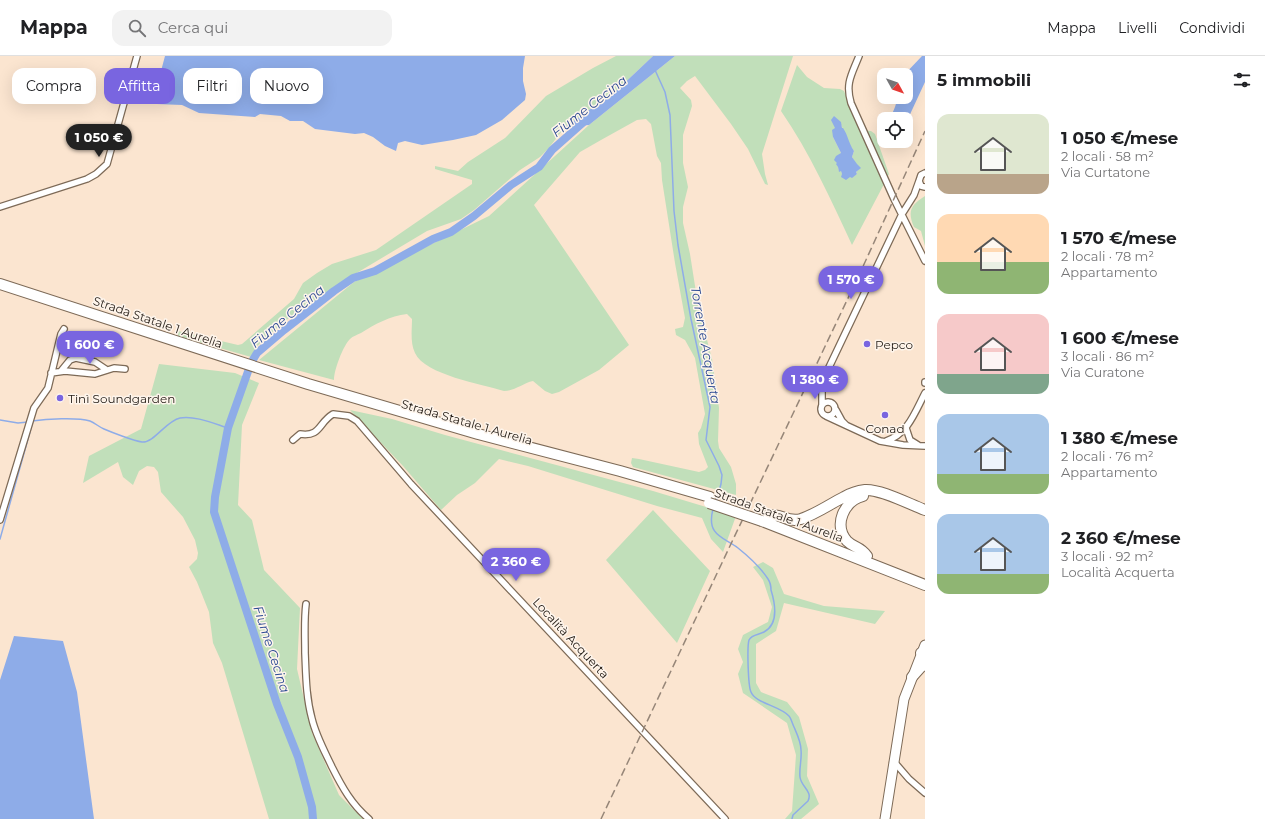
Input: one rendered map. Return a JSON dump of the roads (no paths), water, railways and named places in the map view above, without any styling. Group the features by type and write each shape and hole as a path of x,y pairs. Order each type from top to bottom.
{"highway":[{"name":"Strada Statale 1 Aurelia","path":"0,284 115,321 216,358"},
{"name":"Strada Statale 1 Aurelia","path":"0,290 307,387 619,474 764,517 925,579"},
{"path":"764,517 774,514 788,519 800,519 853,493 864,490 880,492 925,510"},
{"path":"867,556 863,550 848,542 842,530 841,522 843,512 853,500 865,495 875,496 925,516"},
{"name":"Strada Statale 1 Aurelia","path":"764,517 925,585"},
{"path":"912,677 921,667 925,665"}],"main road":[{"path":"885,819 904,699 912,677 924,652"}],"street":[{"path":"0,207 87,179 102,170 107,164 137,56"},
{"path":"859,56 848,86 851,103 894,199 925,261"},
{"path":"923,446 903,445 880,441 849,428 826,416 821,412 821,409 822,382 902,214 914,195 925,167"},
{"path":"914,195 925,188 922,186 921,176"},
{"path":"0,518 32,414 35,406 48,388 61,334 64,329"},
{"path":"61,372 70,360 76,358 99,363 107,370"},
{"path":"52,373 61,372 95,374 118,367 124,369"},
{"path":"822,389 835,406 842,421 849,428"},
{"path":"884,442 896,437 906,428 925,393"},
{"path":"822,405 827,402 832,403"},
{"path":"826,416 830,417 836,410"},
{"name":"Località Acquerta","path":"292,440 300,434 309,435 315,433 326,418 333,414 349,416 356,421 411,484 725,819"},
{"path":"906,428 910,440 923,446"},
{"path":"306,604 304,618 306,686 313,721 327,756 342,787 360,811 369,819"},
{"path":"893,762 925,793"}],"water":[{"path":"165,56 525,56 523,81 526,94 525,100 502,120 476,135 422,145 405,141 398,143 396,151 364,133 355,134 315,129 303,121 290,121 281,116 260,114 255,117 199,113 182,105 157,104 175,104 175,68 162,68"},
{"path":"653,56 675,56 589,125 565,127 616,91"},
{"path":"922,56 925,56 925,82 911,112 893,112 896,104 913,104 913,68 911,68"},
{"path":"834,116 841,122 842,128 845,131 854,151 852,157 861,168 852,178 850,177 846,180 841,177 841,171 839,172 837,163 834,160 836,156 841,153 833,137 832,130 835,128 831,120"},
{"path":"14,636 63,641 77,692 94,819 0,819 0,680"}],"waterway":[{"name":"Torrente Acquerta","path":"655,70 665,92 670,115 674,211 678,245 691,319 710,407 706,440 722,475 716,502"},
{"name":"Fiume Cecina","path":"313,819 312,807 298,757 277,704 214,512 215,497 228,428 251,363 257,353 284,330 353,278 375,271 433,239 451,232 474,216 511,185 539,167 552,150 587,119"},
{"path":"32,421 61,419 90,421 102,428 142,442 156,436 175,420 186,417 211,422 228,428"},
{"path":"0,420 18,423 28,422"},
{"path":"0,539 33,421"},
{"name":"Torrente Acquerta","path":"713,509 711,518 712,525 717,534 738,548 754,562 769,580 774,601 774,619 769,628 749,640 749,682 753,696 789,716 800,741 800,777 802,784 809,794 809,798 808,801 793,815 792,819"}],"railway":[{"path":"601,819 860,273 925,131"}],"place":[{"name":"Pepco","path":"867,344"},
{"name":"Tinì Soundgarden","path":"60,398"},
{"name":"Conad","path":"885,415"}]}
